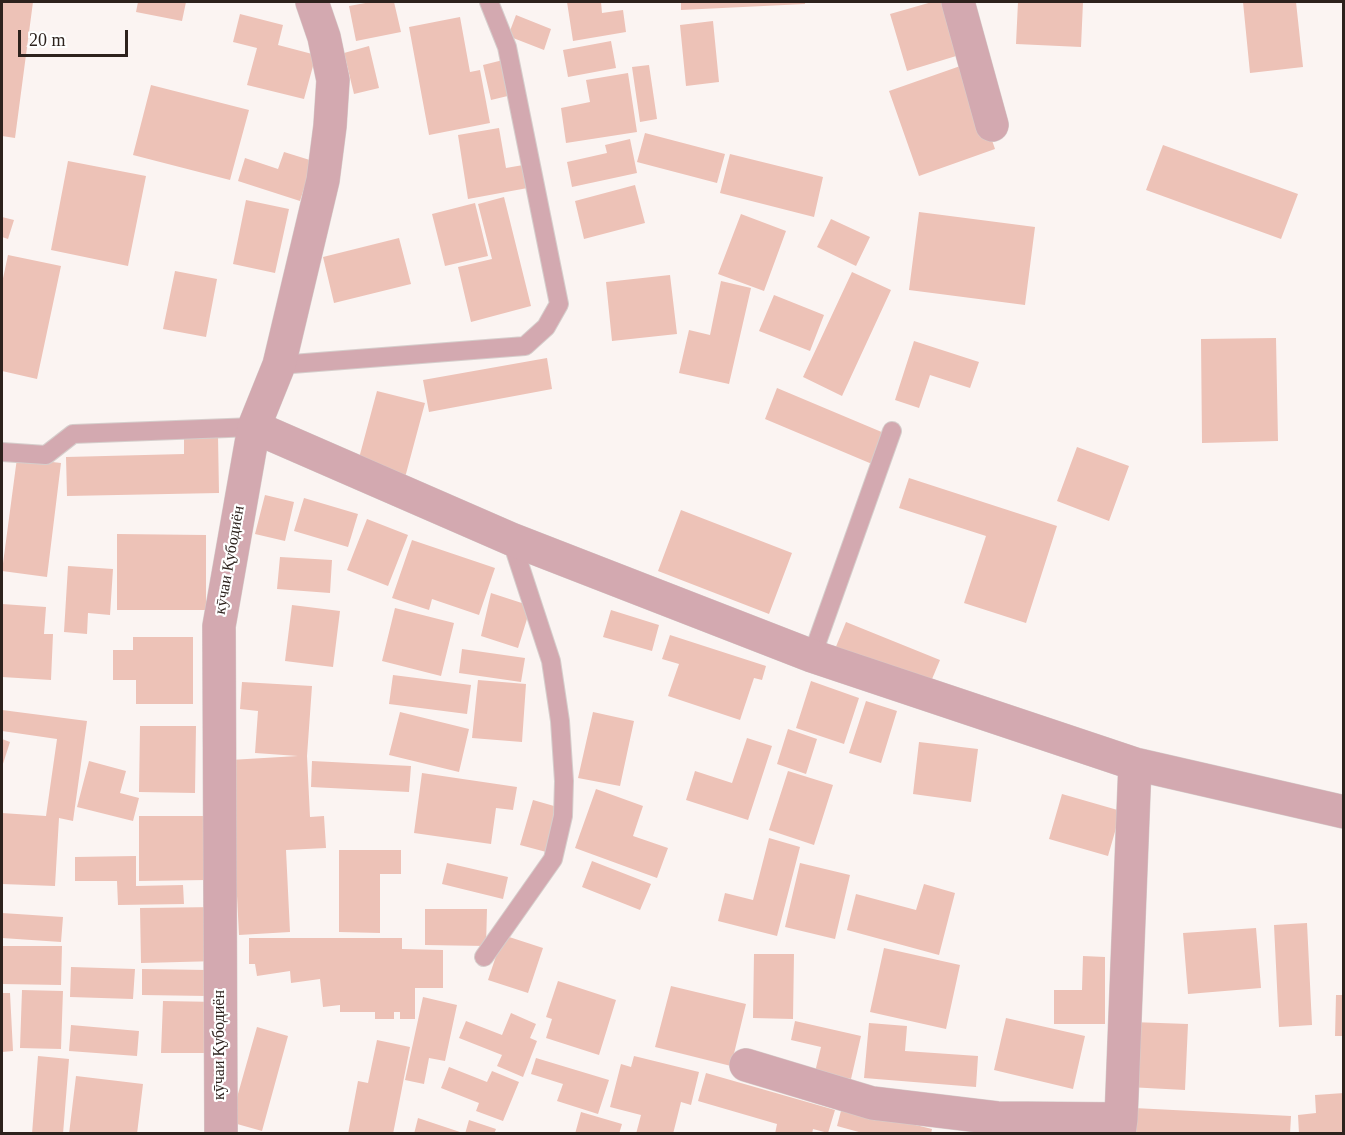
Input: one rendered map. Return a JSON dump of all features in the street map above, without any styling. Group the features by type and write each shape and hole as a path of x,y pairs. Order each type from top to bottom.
{"street":[{"name":"кӯчаи Қубодиён","path":"221,1134 219,626 254,427 279,365 323,180 333,80 324,37 312,2"},
{"path":"958,2 992,124"},
{"path":"254,427 511,538 812,656 1135,764 1344,812"},
{"path":"746,1065 872,1102 997,1118 1120,1126 1135,764"}],"lane":[{"path":"279,365 525,346 546,327 559,303 507,47 489,2"},
{"path":"2,452 46,455 73,434 254,427"},
{"path":"812,656 892,431"},
{"path":"484,957 553,859 563,816 564,781 560,722 551,660 511,538"}],"building":[{"path":"2,2 33,2 15,138 2,136"},
{"path":"138,2 186,2 182,21 136,12"},
{"path":"371,2 394,2 401,32 356,41 349,6"},
{"path":"567,2 601,2 602,13 623,10 626,32 573,41"},
{"path":"681,2 805,2 805,4 681,10"},
{"path":"932,2 951,2 966,53 907,71 890,14"},
{"path":"1018,2 1083,2 1081,47 1016,44"},
{"path":"1243,2 1296,2 1303,67 1250,73"},
{"path":"240,14 283,25 278,45 316,55 304,99 247,85 257,48 233,42"},
{"path":"516,15 551,29 544,50 508,36"},
{"path":"460,17 470,72 480,70 490,123 429,135 409,27"},
{"path":"713,21 719,82 686,86 680,25"},
{"path":"611,41 616,68 568,77 563,50"},
{"path":"369,46 379,88 354,94 344,53"},
{"path":"507,59 516,94 491,100 483,65"},
{"path":"966,64 995,149 919,176 889,91"},
{"path":"649,65 657,119 640,122 632,67"},
{"path":"628,73 637,132 566,143 561,108 590,102 586,80"},
{"path":"151,85 249,110 230,180 133,155"},
{"path":"499,128 506,168 529,164 533,187 468,199 458,135"},
{"path":"645,133 725,154 717,183 637,162"},
{"path":"630,139 637,173 572,187 567,162 607,153 605,145"},
{"path":"1163,145 1298,194 1281,239 1146,190"},
{"path":"284,152 313,161 300,201 238,181 245,158 278,169"},
{"path":"730,154 823,177 814,217 720,193"},
{"path":"68,161 146,176 128,266 51,250"},
{"path":"635,185 645,223 584,239 575,201"},
{"path":"504,197 531,306 471,322 458,267 492,259 478,204"},
{"path":"246,200 289,209 275,273 233,264"},
{"path":"475,203 488,256 445,266 432,214"},
{"path":"919,212 1035,227 1025,305 909,290"},
{"path":"741,214 786,231 764,291 718,274"},
{"path":"2,217 14,220 8,239 2,237"},
{"path":"831,219 870,237 856,266 817,247"},
{"path":"399,238 411,284 334,303 323,257"},
{"path":"8,255 61,266 37,379 2,371 2,283"},
{"path":"175,271 217,279 206,337 163,329"},
{"path":"852,272 891,290 842,396 803,377"},
{"path":"670,275 677,334 612,341 606,282"},
{"path":"721,281 751,288 729,384 679,373 689,330 710,335"},
{"path":"774,295 824,315 810,351 759,331"},
{"path":"1276,338 1278,441 1202,443 1201,339"},
{"path":"914,341 979,362 970,388 930,375 919,408 895,400"},
{"path":"547,358 552,389 429,412 423,380"},
{"path":"777,388 884,433 872,464 765,419"},
{"path":"377,391 425,403 403,485 355,473"},
{"path":"218,436 219,493 67,496 66,457 184,454 184,437"},
{"path":"1077,447 1129,466 1109,521 1057,501"},
{"path":"17,458 61,463 47,577 2,571"},
{"path":"909,478 1057,526 1026,623 964,603 986,536 899,508"},
{"path":"265,495 294,502 285,541 255,534"},
{"path":"304,498 358,514 348,547 294,531"},
{"path":"681,510 792,553 769,614 658,571"},
{"path":"367,519 408,535 388,586 347,570"},
{"path":"117,534 206,535 206,610 117,610"},
{"path":"412,540 495,568 479,615 432,599 429,610 392,598"},
{"path":"280,557 332,560 330,593 277,589"},
{"path":"68,566 113,569 110,615 88,613 87,634 64,632"},
{"path":"491,593 531,606 518,648 481,636"},
{"path":"2,604 46,607 44,634 53,634 51,680 2,677"},
{"path":"292,605 340,611 333,667 285,661"},
{"path":"395,608 454,623 441,676 382,661"},
{"path":"611,610 659,625 652,651 603,637"},
{"path":"846,622 940,660 927,691 833,654"},
{"path":"670,635 766,666 762,680 754,678 740,720 668,696 679,664 662,659"},
{"path":"133,637 193,637 193,704 136,704 136,680 113,680 113,650 133,650"},
{"path":"462,649 525,658 521,682 459,673"},
{"path":"393,675 471,685 467,714 389,704"},
{"path":"478,680 526,684 522,742 472,738"},
{"path":"811,681 859,698 844,744 796,728"},
{"path":"242,682 312,686 307,756 310,817 324,816 326,848 286,850 290,932 239,935 230,760 298,756 255,753 258,711 240,709"},
{"path":"866,701 897,711 881,763 849,753"},
{"path":"2,710 87,721 73,821 59,818 55,886 2,884 2,813 46,816 57,739 2,731"},
{"path":"400,712 469,729 459,772 389,755"},
{"path":"593,712 634,721 620,786 578,778"},
{"path":"140,726 196,726 195,793 139,792"},
{"path":"788,729 817,739 806,774 777,764"},
{"path":"747,738 772,746 748,820 686,800 695,771 732,783"},
{"path":"2,739 10,742 2,767"},
{"path":"919,742 978,749 971,802 913,794"},
{"path":"89,761 126,771 120,793 139,798 133,821 77,807"},
{"path":"312,761 411,766 409,792 311,787"},
{"path":"788,771 833,785 814,845 769,830"},
{"path":"422,773 517,787 513,810 496,808 491,844 414,833"},
{"path":"596,789 643,806 633,836 668,848 657,878 575,848"},
{"path":"1062,794 1121,811 1108,856 1049,839"},
{"path":"533,800 561,808 550,853 520,845"},
{"path":"139,816 207,816 207,880 139,881"},
{"path":"769,838 800,847 777,936 718,921 725,893 753,900"},
{"path":"339,850 401,850 401,874 380,874 380,933 339,932"},
{"path":"136,856 136,886 183,885 184,904 118,905 117,881 75,881 75,857"},
{"path":"592,861 651,884 640,910 582,887"},
{"path":"447,863 508,877 503,899 442,884"},
{"path":"800,863 850,875 835,939 785,927"},
{"path":"924,884 955,893 939,955 847,930 856,894 916,910"},
{"path":"218,907 219,961 141,963 140,908"},
{"path":"425,909 487,909 486,946 425,945"},
{"path":"2,913 63,917 61,942 2,938"},
{"path":"1307,923 1312,1025 1279,1027 1274,925"},
{"path":"1256,928 1261,988 1188,994 1183,933"},
{"path":"503,935 543,948 528,993 488,980"},
{"path":"249,938 402,938 402,949 443,950 443,988 415,988 415,1019 400,1019 400,1012 394,1012 394,1019 375,1019 375,1012 340,1012 340,1005 323,1007 320,979 291,983 290,971 257,976 255,964 249,964"},
{"path":"2,946 62,946 61,985 2,984"},
{"path":"884,948 960,965 946,1029 870,1012"},
{"path":"754,954 794,954 793,1019 753,1018"},
{"path":"1083,956 1105,957 1105,1024 1054,1024 1054,990 1082,990"},
{"path":"71,967 135,969 133,999 70,997"},
{"path":"142,969 208,970 208,996 142,995"},
{"path":"558,981 616,1000 599,1055 546,1038 552,1019 546,1017"},
{"path":"671,986 746,1004 731,1066 655,1047"},
{"path":"22,990 63,991 61,1049 20,1048"},
{"path":"2,993 10,993 13,1051 2,1052"},
{"path":"1336,995 1344,995 1344,1036 1335,1036"},
{"path":"423,997 457,1005 445,1061 429,1058 424,1084 405,1080"},
{"path":"163,1001 218,1002 217,1053 161,1053"},
{"path":"511,1013 536,1024 530,1038 537,1041 523,1077 497,1066 502,1055 459,1038 466,1021 502,1035"},
{"path":"1006,1018 1085,1036 1073,1089 994,1070"},
{"path":"795,1021 861,1036 851,1079 815,1072 821,1047 791,1040"},
{"path":"1132,1022 1188,1024 1185,1090 1128,1087"},
{"path":"869,1023 907,1026 905,1051 978,1056 976,1087 864,1078"},
{"path":"71,1025 139,1031 137,1056 69,1051"},
{"path":"257,1027 288,1036 262,1131 230,1122"},
{"path":"377,1040 410,1047 393,1134 348,1134 358,1081 368,1083"},
{"path":"38,1056 69,1059 63,1134 32,1134"},
{"path":"634,1056 699,1072 691,1105 681,1102 673,1134 636,1134 641,1115 610,1107 621,1064 631,1067"},
{"path":"536,1058 609,1080 598,1114 557,1101 563,1084 531,1074"},
{"path":"449,1067 487,1082 492,1071 519,1082 503,1121 476,1111 479,1103 441,1088"},
{"path":"706,1073 835,1110 828,1133 813,1129 812,1134 775,1134 777,1124 698,1101"},
{"path":"76,1076 143,1084 137,1134 69,1134"},
{"path":"1344,1093 1344,1134 1299,1134 1298,1115 1316,1113 1315,1095"},
{"path":"842,1107 932,1129 931,1134 866,1134 837,1126"},
{"path":"1134,1108 1291,1116 1290,1134 1133,1134"},
{"path":"581,1112 622,1124 619,1134 575,1134"},
{"path":"418,1118 463,1133 463,1134 414,1134"},
{"path":"469,1120 496,1129 494,1134 465,1134"}]}
